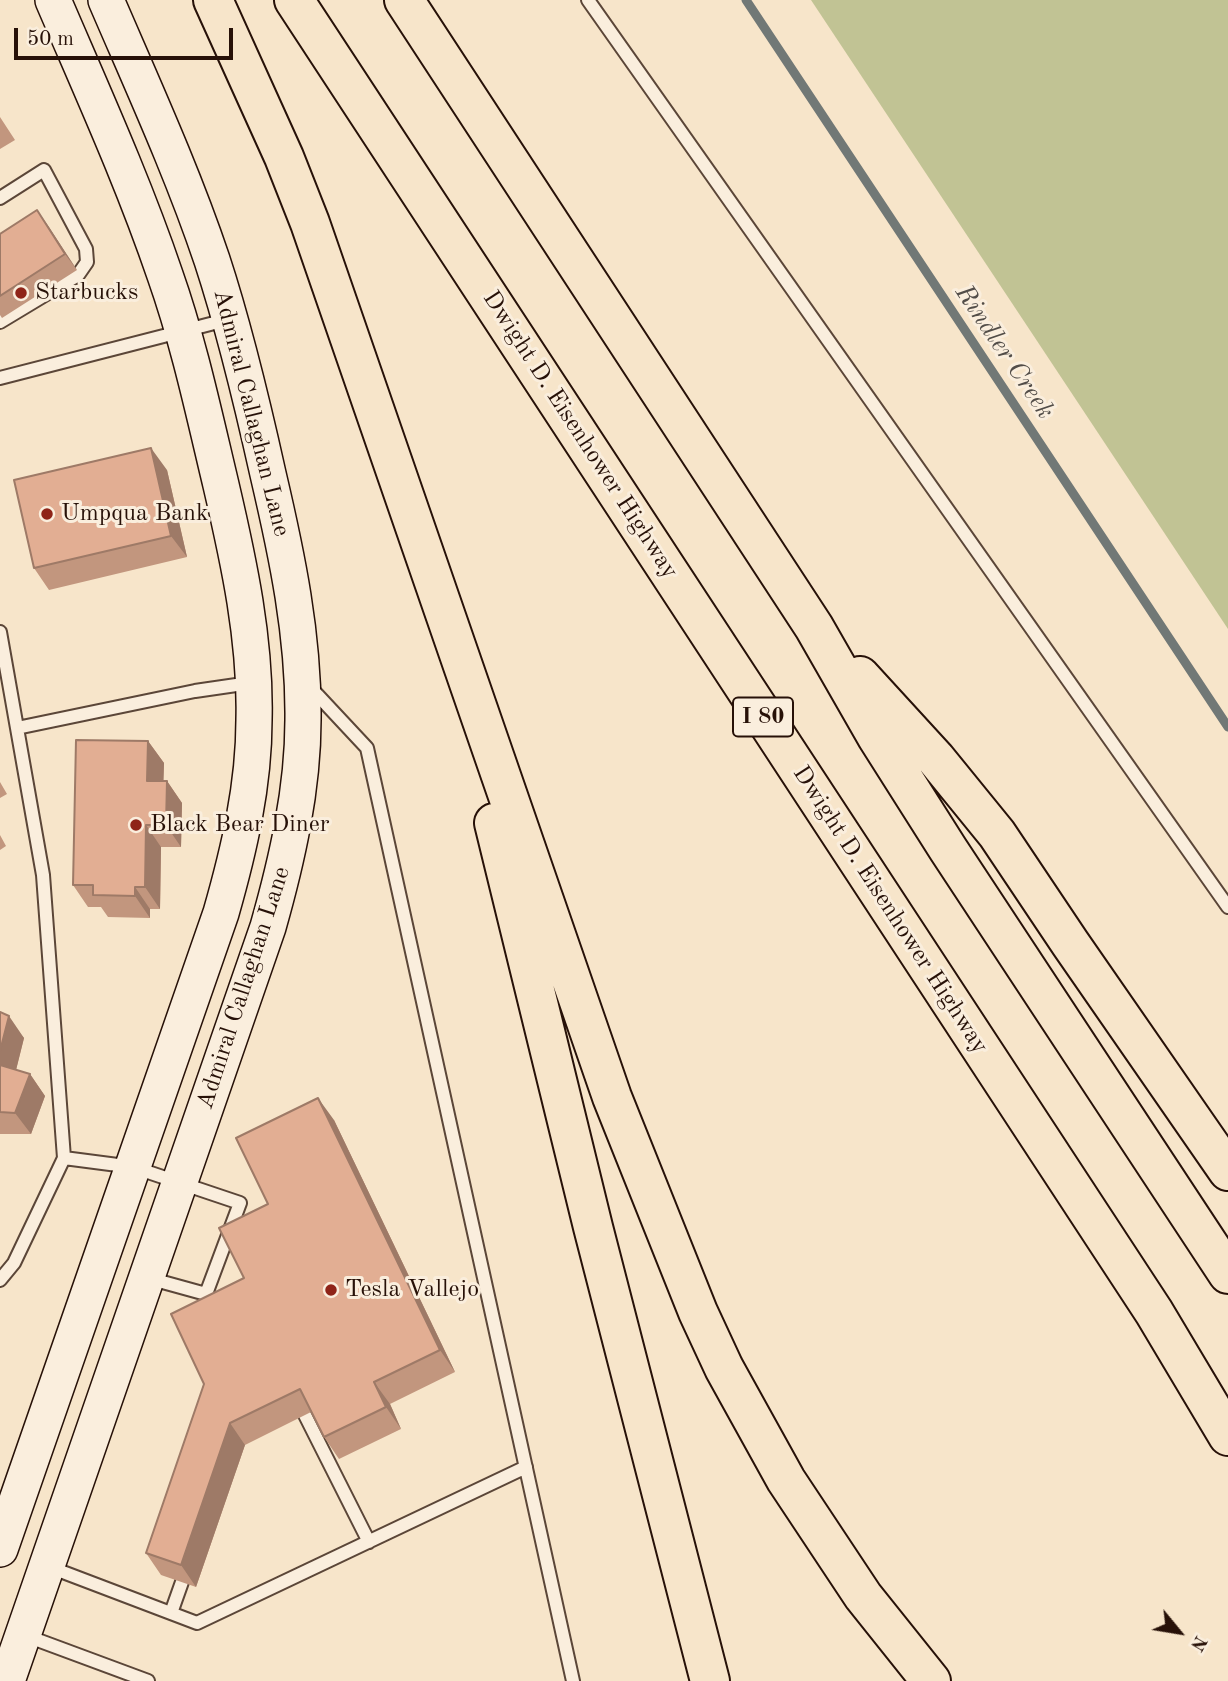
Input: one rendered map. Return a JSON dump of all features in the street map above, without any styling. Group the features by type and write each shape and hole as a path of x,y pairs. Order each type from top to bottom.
{"highway":[{"path":"213,0 284,157 310,223 612,1097 698,1312 723,1368 786,1480 863,1596 931,1681"},
{"name":"Dwight D. Eisenhower Highway","path":"294,0 1154,1312 1228,1436"},
{"path":"404,0 814,627 877,737 941,838 1228,1274"},
{"path":"440,600 593,1227 710,1681"},
{"path":"814,627 936,759 998,834 1228,1171"}],"main road":[{"name":"Admiral Callaghan Lane","path":"0,1549 15,1487 133,1167 221,913 235,864 252,765 254,683 242,586 232,532 182,331 146,222 53,0"},
{"name":"Admiral Callaghan Lane","path":"7,1681 257,961 283,876 301,769 303,679 298,628 279,521 230,319 191,204 106,0"}],"lane":[{"path":"588,0 1228,907"},
{"path":"0,198 44,170 86,249 87,262 78,275 0,322"},
{"path":"0,377 230,319"},
{"path":"0,632 4,678 17,729 43,875 64,1158 14,1263 0,1280"},
{"path":"303,679 367,748 573,1681"},
{"path":"17,729 195,691 254,683"},
{"path":"64,1158 133,1167 240,1203 206,1294 147,1277"},
{"path":"305,1415 369,1542"},
{"path":"47,1566 197,1623 526,1467"},
{"path":"171,1613 183,1582"},
{"path":"23,1635 148,1681"}],"green space":[{"path":"811,0 1228,0 1228,629"}],"building":[{"path":"37,210 65,254 0,296 0,234"},
{"path":"151,448 171,536 34,568 14,480"},
{"name":"Black Bear Diner","path":"76,740 148,741 147,781 167,781 166,825 146,825 145,887 135,887 135,896 93,895 93,885 73,885"},
{"path":"0,1012 9,1016 0,1051"},
{"path":"0,1065 30,1074 15,1113 0,1112"},
{"path":"318,1098 440,1350 374,1382 386,1407 324,1437 300,1389 230,1423 181,1565 146,1553 204,1384 171,1314 244,1278 219,1228 268,1204 236,1138"}],"waterway":[{"name":"Rindler Creek","path":"746,0 1228,727"}],"place":[{"name":"Starbucks","path":"21,293"},
{"name":"Umpqua Bank","path":"47,514"},
{"name":"Black Bear Diner","path":"136,825"},
{"name":"Tesla Vallejo","path":"331,1290"}]}
